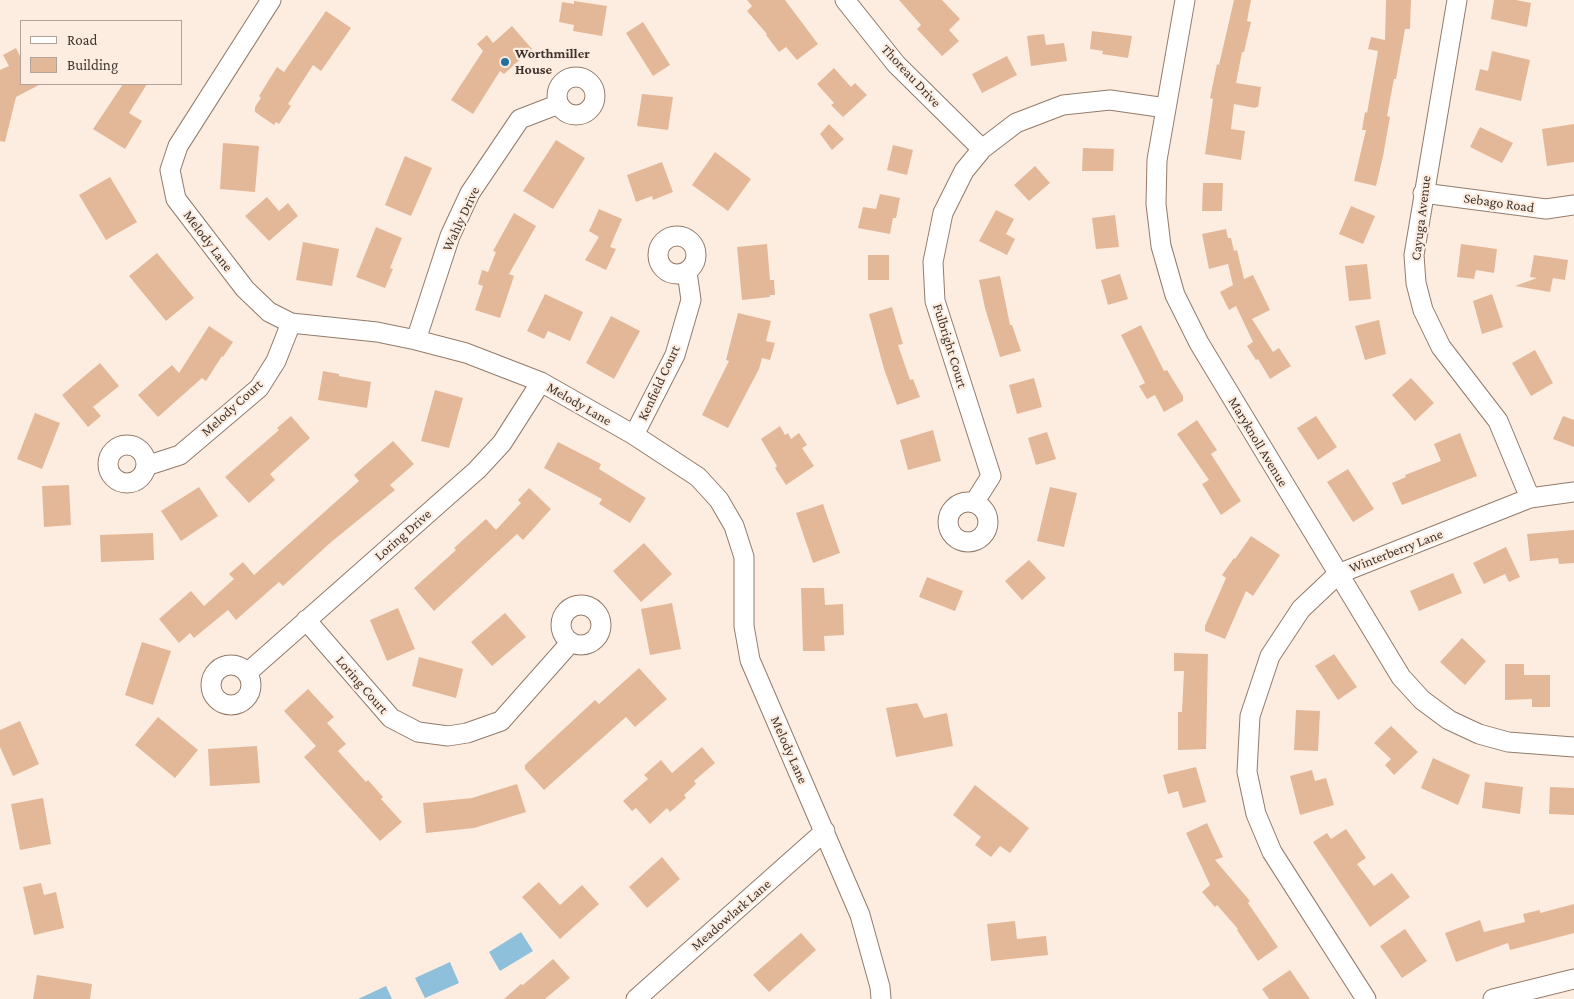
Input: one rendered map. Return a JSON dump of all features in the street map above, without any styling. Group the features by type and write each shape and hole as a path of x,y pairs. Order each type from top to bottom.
{"street":[{"name":"Melody Lane","path":"271,0 178,146 170,170 176,199 245,289 269,312 291,323 376,332 416,340 466,353 541,382 634,436 698,477 719,500 734,526 744,557 744,626 750,660 860,915 880,987 881,999"},
{"name":"Thoreau Drive","path":"845,0 896,64 982,149"},
{"name":"Maryknoll Avenue","path":"1185,0 1157,160 1156,204 1161,246 1175,295 1198,343 1402,677 1422,700 1449,720 1479,734 1508,742 1574,747"},
{"name":"Cayuga Avenue","path":"1457,0 1423,193 1414,255 1416,282 1423,310 1441,348 1498,421 1530,498"},
{"name":"Fulbright Court","path":"974,503 991,476 935,301 933,262 943,213 964,171 982,149 1016,123 1063,105 1110,100 1166,108"},
{"name":"Wahly Drive","path":"416,340 450,236 470,193 520,118 558,104"},
{"name":"Sebago Road","path":"1423,193 1546,209 1574,205"},
{"name":"Kenfield Court","path":"634,436 675,354 691,300 687,272"},
{"name":"Melody Court","path":"146,466 180,455 259,388 276,361 291,323"},
{"name":"Loring Drive","path":"247,673 477,470 502,443 541,382"},
{"name":"Winterberry Lane","path":"1366,999 1272,852 1256,814 1247,772 1250,716 1270,656 1301,609 1338,574 1530,498 1574,492"},
{"name":"Loring Court","path":"306,620 391,718 418,732 448,736 467,733 501,721 571,642"},
{"name":"Meadowlark Lane","path":"636,999 825,832"},
{"path":"1493,999 1574,979"}],"water":[{"path":"521,932 533,951 500,971 489,952"},
{"path":"450,962 459,983 425,998 415,978"},
{"path":"386,986 392,999 358,999"}],"building":[{"path":"747,0 785,0 818,44 797,60 786,47 779,52 767,34 747,11 752,6"},
{"path":"899,0 942,0 960,19 949,30 959,41 942,56 917,29 921,25"},
{"path":"1234,0 1251,0 1247,21 1251,22 1244,52 1242,52 1236,83 1261,87 1258,107 1234,104 1231,129 1245,131 1241,160 1205,154 1213,99 1210,98"},
{"path":"1386,0 1411,0 1410,29 1405,29 1396,79 1394,79 1387,116 1390,117 1376,186 1354,181 1366,130 1362,130 1365,112 1367,113 1378,51 1368,49 1371,37 1385,40"},
{"path":"1494,0 1516,0 1531,3 1527,27 1491,19"},
{"path":"574,1 607,6 602,36 573,31 574,25 559,22 562,2 574,4"},
{"path":"326,11 351,28 321,71 313,65 288,104 291,106 279,124 276,122 274,125 255,112 255,107 261,98 259,96 277,67 284,72"},
{"path":"643,22 670,65 653,76 626,33"},
{"path":"512,26 532,49 504,74 500,71 473,114 451,100 483,51 477,44 487,35 493,43"},
{"path":"1092,31 1132,36 1128,58 1102,54 1103,51 1090,49"},
{"path":"1044,34 1046,45 1064,43 1067,61 1031,66 1027,36"},
{"path":"16,48 20,56 20,85 39,85 16,97 5,142 0,141 0,70 9,66 3,55"},
{"path":"1492,51 1530,60 1521,101 1475,90 1480,69 1488,71"},
{"path":"1007,56 1017,75 982,93 972,74"},
{"path":"834,68 851,87 855,83 867,95 843,117 831,105 834,103 817,84"},
{"path":"122,85 146,85 129,113 142,121 125,149 93,129"},
{"path":"642,94 673,97 668,130 637,126"},
{"path":"829,124 844,139 832,150 820,134"},
{"path":"1574,124 1574,162 1547,166 1542,129"},
{"path":"1480,127 1513,143 1502,163 1470,147"},
{"path":"556,140 585,158 553,209 523,191"},
{"path":"223,143 259,146 255,192 220,189"},
{"path":"893,145 913,150 907,175 887,170"},
{"path":"1083,148 1114,149 1113,171 1082,171"},
{"path":"715,152 751,179 728,211 692,185"},
{"path":"405,156 432,168 411,216 385,205"},
{"path":"662,162 673,192 653,200 652,196 636,202 627,175"},
{"path":"1035,166 1050,183 1029,201 1014,185"},
{"path":"110,177 137,222 106,240 79,195"},
{"path":"1203,183 1223,183 1222,211 1202,211"},
{"path":"880,194 900,198 890,234 858,228 863,207 876,209"},
{"path":"267,197 279,211 288,203 298,216 269,241 245,216"},
{"path":"1351,206 1375,216 1363,244 1339,234"},
{"path":"599,209 622,219 610,247 616,249 606,270 585,260 599,237 589,231"},
{"path":"996,210 1014,219 1006,234 1015,239 1007,255 979,241"},
{"path":"514,213 536,226 509,274 514,276 500,318 475,310 483,286 478,284 482,270 488,272 496,252 493,251"},
{"path":"1115,215 1119,247 1096,249 1092,218"},
{"path":"376,227 402,238 390,268 393,269 385,288 356,277"},
{"path":"1226,229 1228,238 1231,238 1234,251 1237,250 1244,279 1253,275 1270,310 1252,319 1273,352 1279,348 1291,366 1270,379 1258,359 1256,360 1247,346 1253,342 1236,306 1229,310 1220,292 1233,285 1228,264 1209,269 1202,234"},
{"path":"303,242 339,249 332,286 296,280"},
{"path":"767,244 770,280 774,280 775,295 742,300 737,247"},
{"path":"1461,244 1497,249 1494,273 1476,270 1474,279 1457,277"},
{"path":"157,253 194,298 166,321 129,276"},
{"path":"868,255 889,255 889,280 868,280"},
{"path":"1534,255 1568,260 1565,280 1553,278 1550,292 1515,286 1537,278 1530,277"},
{"path":"1367,264 1371,299 1349,301 1345,266"},
{"path":"1120,274 1128,299 1108,305 1101,280"},
{"path":"1000,276 1010,325 1012,325 1021,351 1000,357 985,308 979,280"},
{"path":"545,294 583,312 570,341 548,331 544,339 527,331"},
{"path":"1492,294 1503,327 1482,334 1473,301"},
{"path":"892,307 903,344 898,345 910,380 913,379 920,397 897,405 884,369 869,314"},
{"path":"738,313 771,321 766,341 775,343 770,360 762,358 759,369 728,428 702,415 729,361 726,360"},
{"path":"611,316 640,331 614,379 586,363"},
{"path":"1379,320 1386,354 1365,360 1355,326"},
{"path":"1141,325 1164,371 1167,370 1183,396 1183,401 1164,412 1155,395 1147,399 1139,386 1145,383 1121,335"},
{"path":"209,326 233,342 206,381 202,378 158,417 138,395 172,365 179,373"},
{"path":"1535,350 1553,383 1531,396 1512,363"},
{"path":"100,363 119,386 93,407 101,416 88,427 62,395"},
{"path":"323,371 371,382 367,408 318,400"},
{"path":"1034,378 1042,407 1017,414 1009,385"},
{"path":"1411,378 1434,403 1415,421 1392,395"},
{"path":"435,390 463,398 449,448 421,441"},
{"path":"35,413 60,423 42,469 17,459"},
{"path":"291,416 310,438 270,474 275,480 249,503 225,477 279,430 277,428"},
{"path":"1316,416 1337,447 1318,460 1297,428"},
{"path":"1563,416 1574,420 1574,447 1553,439"},
{"path":"1197,420 1217,450 1211,454 1241,501 1221,515 1202,484 1209,480 1177,434"},
{"path":"780,426 785,435 788,433 791,439 799,433 807,445 802,448 814,466 786,485 775,468 777,466 761,439"},
{"path":"933,430 941,461 908,470 900,440"},
{"path":"1047,432 1056,459 1036,465 1028,438"},
{"path":"1460,433 1477,476 1402,505 1392,483 1406,477 1405,475 1441,461 1434,444"},
{"path":"393,441 414,464 390,485 395,490 330,543 283,586 279,582 236,620 228,610 194,638 190,633 179,643 159,619 191,591 204,606 234,579 229,574 243,562 254,575 359,481 354,475"},
{"path":"558,442 601,464 599,469 646,498 630,523 599,504 602,499 544,468"},
{"path":"1348,469 1374,509 1353,522 1327,482"},
{"path":"69,485 71,525 44,527 42,486"},
{"path":"199,487 218,516 181,541 161,511"},
{"path":"1050,487 1077,493 1064,547 1037,541"},
{"path":"529,488 551,509 523,540 517,534 434,611 414,588 456,550 454,548 486,519 496,530 521,503 518,500"},
{"path":"823,504 840,553 813,563 796,513"},
{"path":"1574,530 1574,563 1559,564 1558,558 1530,561 1527,534"},
{"path":"153,533 154,560 101,562 100,535"},
{"path":"1251,536 1280,555 1253,596 1246,591 1225,639 1205,631 1205,626 1226,578 1222,575"},
{"path":"644,543 672,574 641,602 613,571"},
{"path":"1506,547 1520,577 1509,582 1505,574 1484,584 1473,563"},
{"path":"1029,560 1046,578 1022,600 1005,581"},
{"path":"1453,573 1462,593 1419,611 1410,591"},
{"path":"927,577 963,591 955,611 919,597"},
{"path":"801,588 824,588 825,605 843,604 844,635 824,636 825,651 803,651"},
{"path":"672,603 681,649 650,655 641,609"},
{"path":"398,608 415,649 387,661 370,620"},
{"path":"505,613 526,637 492,666 471,642"},
{"path":"1462,638 1486,661 1465,685 1440,662"},
{"path":"142,642 171,651 153,705 125,695"},
{"path":"1174,653 1208,654 1206,749 1178,750 1178,712 1182,712 1184,671 1174,671"},
{"path":"1334,654 1357,687 1338,700 1315,666"},
{"path":"419,657 463,669 456,698 412,686"},
{"path":"1505,664 1524,664 1524,675 1550,675 1550,707 1532,707 1532,699 1505,700"},
{"path":"639,668 667,699 635,727 626,717 544,790 525,769 525,765 595,700 599,704"},
{"path":"308,689 334,717 327,723 346,744 338,751 366,782 368,780 383,797 381,799 402,822 380,841 304,757 316,746 284,711"},
{"path":"917,703 924,718 947,713 953,746 896,757 886,708"},
{"path":"1296,710 1320,711 1318,751 1294,750"},
{"path":"158,717 198,750 175,778 135,745"},
{"path":"20,721 39,764 13,776 0,747 0,730"},
{"path":"1391,726 1418,752 1394,775 1385,765 1391,759 1374,743"},
{"path":"257,746 260,783 210,786 208,749"},
{"path":"702,747 715,763 694,781 696,784 684,795 686,798 670,812 667,808 650,824 636,808 632,811 623,801 648,779 644,775 661,760 672,773"},
{"path":"1433,758 1470,775 1458,805 1421,788"},
{"path":"1196,767 1206,802 1183,808 1178,791 1168,794 1163,775"},
{"path":"1312,770 1315,781 1326,778 1334,805 1300,815 1290,776"},
{"path":"1485,782 1523,787 1520,814 1482,808"},
{"path":"517,784 526,812 474,828 426,833 423,803 472,798"},
{"path":"975,785 1029,828 1010,853 1000,846 991,857 975,845 981,837 953,815"},
{"path":"1550,787 1574,788 1574,815 1549,814"},
{"path":"43,798 51,844 20,850 11,804"},
{"path":"1207,823 1223,857 1215,860 1250,901 1248,903 1278,947 1258,961 1238,929 1217,905 1215,907 1202,892 1210,885 1186,833"},
{"path":"1346,829 1366,858 1357,864 1374,886 1392,873 1410,897 1370,927 1313,842 1327,833 1331,839"},
{"path":"662,857 680,879 647,908 629,887"},
{"path":"539,882 560,905 582,885 599,904 560,939 522,897"},
{"path":"41,883 44,895 56,892 64,928 34,935 23,887"},
{"path":"1574,904 1574,933 1510,950 1508,943 1456,962 1445,933 1480,920 1484,932 1525,922 1523,914 1540,910 1540,913"},
{"path":"1015,921 1017,939 1046,936 1048,955 991,961 987,924"},
{"path":"1405,929 1427,961 1402,978 1380,946"},
{"path":"801,933 816,950 769,992 753,975"},
{"path":"553,959 570,978 545,999 504,999 521,984 523,985"},
{"path":"1290,970 1310,999 1269,999 1262,989"},
{"path":"37,975 92,984 90,999 33,999"}],"place":[{"name":"Worthmiller House","path":"505,62"}]}
